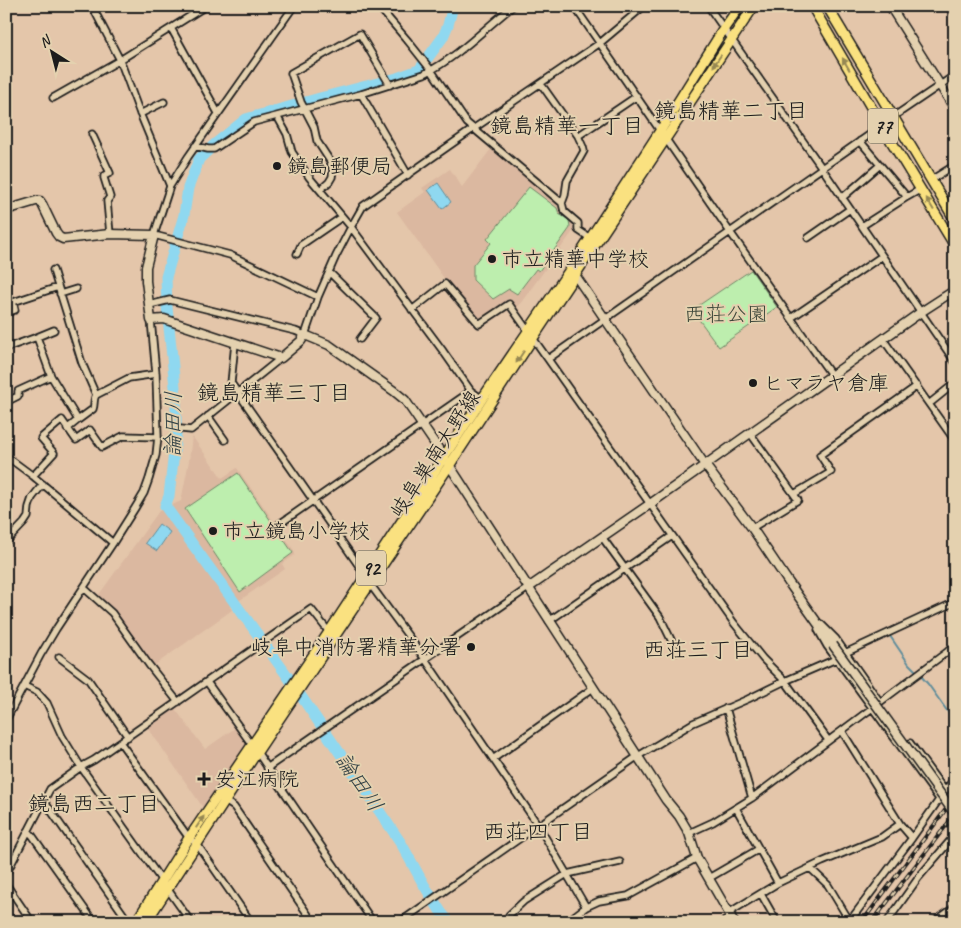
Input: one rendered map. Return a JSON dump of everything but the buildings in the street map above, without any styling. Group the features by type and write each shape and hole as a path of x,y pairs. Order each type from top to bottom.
{"main road":[{"name":"岐阜巣南大野線","path":"299,682 329,632 368,580 482,398 530,334 572,273 663,135 723,30 740,6"},
{"name":"岐阜巣南大野線","path":"572,273 590,238 732,40 754,6"},
{"name":"77","path":"812,6 955,246"},
{"name":"77","path":"827,6 955,220"},
{"name":"岐阜巣南大野線","path":"136,922 189,838 254,749 368,580 449,466 530,334"},
{"name":"岐阜巣南大野線","path":"146,922 225,801 254,749"}],"street":[{"path":"92,6 120,60 170,186"},
{"path":"53,98 120,60 206,6"},
{"path":"6,720 56,629 144,493 156,455 158,437 156,374 146,267 170,186 195,146 294,6"},
{"path":"378,6 431,70 467,123 562,203"},
{"path":"195,146 208,150 214,149 254,122 302,106 361,94 388,82 431,70 468,44 513,6"},
{"path":"574,6 832,376"},
{"path":"181,429 191,430 301,341 329,272 363,206 600,43 644,6"},
{"path":"708,6 955,362"},
{"path":"949,6 955,14"},
{"path":"894,8 955,109"},
{"path":"171,28 218,113"},
{"path":"320,190 329,182 333,170 330,161 317,141 314,127 302,106 292,73 360,34 388,82"},
{"path":"893,117 955,75"},
{"path":"540,84 584,147 584,151 567,182 562,203 564,210 578,223 578,230 590,238"},
{"path":"361,94 408,175"},
{"path":"578,136 636,96"},
{"path":"140,114 164,102"},
{"path":"276,116 287,134 292,152 308,177 351,227 471,391 482,398"},
{"path":"548,359 882,126"},
{"path":"92,134 110,173 104,176 104,178 110,197 107,201 110,234"},
{"path":"860,141 907,197"},
{"path":"842,198 880,165"},
{"path":"932,180 955,165"},
{"path":"862,226 921,189"},
{"path":"6,210 36,201 40,202 59,237 63,239 110,234 154,235 172,239 230,255 318,297"},
{"path":"808,238 850,209"},
{"path":"297,254 301,245 342,216"},
{"path":"791,318 882,256"},
{"path":"53,270 82,363 96,395"},
{"path":"329,272 376,318 360,339"},
{"path":"572,273 705,465 752,528 808,610 955,814"},
{"path":"412,310 445,284 479,324 509,304 734,623 763,659 786,681 828,740"},
{"path":"6,313 15,310 13,302 58,287"},
{"path":"60,294 76,290"},
{"path":"267,768 650,504 921,312 955,290"},
{"path":"149,305 170,300 295,331 329,345 405,400 689,833 697,858 732,917"},
{"path":"151,320 167,320 282,358"},
{"path":"6,348 54,330"},
{"path":"37,337 51,376 78,420"},
{"path":"883,339 955,440"},
{"path":"235,343 231,383 425,659 538,825 586,907"},
{"path":"68,429 93,409 96,395 129,378 156,374"},
{"path":"6,402 18,396 18,391 51,376"},
{"path":"929,404 955,383"},
{"path":"794,494 831,472 820,455 917,386"},
{"path":"278,525 471,391"},
{"path":"208,416 225,440"},
{"path":"34,476 54,453 41,438 62,420 76,440 90,430 102,447 123,436 158,437"},
{"path":"750,434 798,500 752,528"},
{"path":"6,456 34,476 113,543"},
{"path":"6,542 28,517 28,506 43,484"},
{"path":"549,620 672,536"},
{"path":"602,537 660,617 677,652"},
{"path":"84,588 112,613 178,702"},
{"path":"845,653 955,602"},
{"path":"6,874 50,789 311,609 329,632"},
{"path":"808,610 836,639 880,702"},
{"path":"808,610 827,646 939,799"},
{"path":"689,833 713,822 752,798 955,646"},
{"path":"949,650 955,658"},
{"path":"59,656 88,680 128,737"},
{"path":"400,922 638,756 689,725 748,700 836,658"},
{"path":"207,682 373,922"},
{"path":"24,686 37,692 47,703 62,736 81,767 191,922"},
{"path":"493,759 593,688"},
{"path":"726,708 752,798"},
{"path":"842,731 900,824 912,838"},
{"path":"120,742 189,838 197,844 251,922"},
{"path":"910,743 945,791"},
{"path":"810,868 828,885 849,921 912,838 955,777"},
{"path":"44,801 129,922"},
{"path":"225,801 234,807 313,922"},
{"path":"736,808 778,883"},
{"path":"723,922 778,883 882,837 900,824"},
{"path":"28,831 94,922"},
{"path":"887,922 919,877 955,835"},
{"path":"709,878 759,849"},
{"path":"566,922 586,907 599,901 628,896 697,858"},
{"path":"506,922 509,915 524,901 567,874 620,862"},
{"path":"6,884 32,922"},
{"path":"761,894 778,922"},
{"path":"934,922 953,908 955,916"}],"shaded area":[{"name":"市立精華中学校","path":"491,149 557,203 560,212 571,219 574,230 517,308 509,298 478,319 451,288 397,212 425,192 422,188 450,169 462,187"},
{"name":"市立鏡島小学校","path":"192,436 222,478 237,468 295,552 295,555 282,564 285,569 230,607 232,610 152,667 113,610 98,596 159,511 181,501"},
{"name":"安江病院","path":"173,706 205,749 235,728 247,744 204,809 146,725"}],"green space":[{"path":"529,187 557,208 559,214 569,220 570,228 539,271 536,269 517,294 509,289 493,299 473,280 473,265 491,243 487,239"},
{"name":"西荘公園","path":"751,270 777,307 719,347 692,310"},
{"path":"238,473 293,553 240,592 185,509"}],"water":[{"path":"438,183 451,202 442,209 428,190"},
{"path":"159,524 170,532 157,551 145,543"}],"waterway":[{"name":"論田川","path":"449,922 424,885 401,843 286,674 165,506 169,496 176,434 176,397 166,277 184,215 188,188 199,159 246,119 397,78 419,70 443,37 453,6"},
{"path":"890,636 916,671"},
{"path":"920,675 955,722"}],"railway":[{"path":"862,922 955,797"},
{"path":"872,922 955,814"}],"place":[{"name":"鏡島郵便局","path":"277,166"},
{"name":"市立精華中学校","path":"492,259"},
{"name":"ヒマラヤ倉庫","path":"753,383"},
{"name":"市立鏡島小学校","path":"213,531"},
{"name":"岐阜中消防署精華分署","path":"471,647"},
{"name":"安江病院","path":"204,779"}],"district":[{"name":"鏡島精華二丁目","path":"731,110"},
{"name":"鏡島精華一丁目","path":"567,125"},
{"name":"鏡島精華三丁目","path":"274,392"},
{"name":"西荘三丁目","path":"698,649"},
{"name":"鏡島西二丁目","path":"94,803"},
{"name":"西荘四丁目","path":"538,831"}]}
